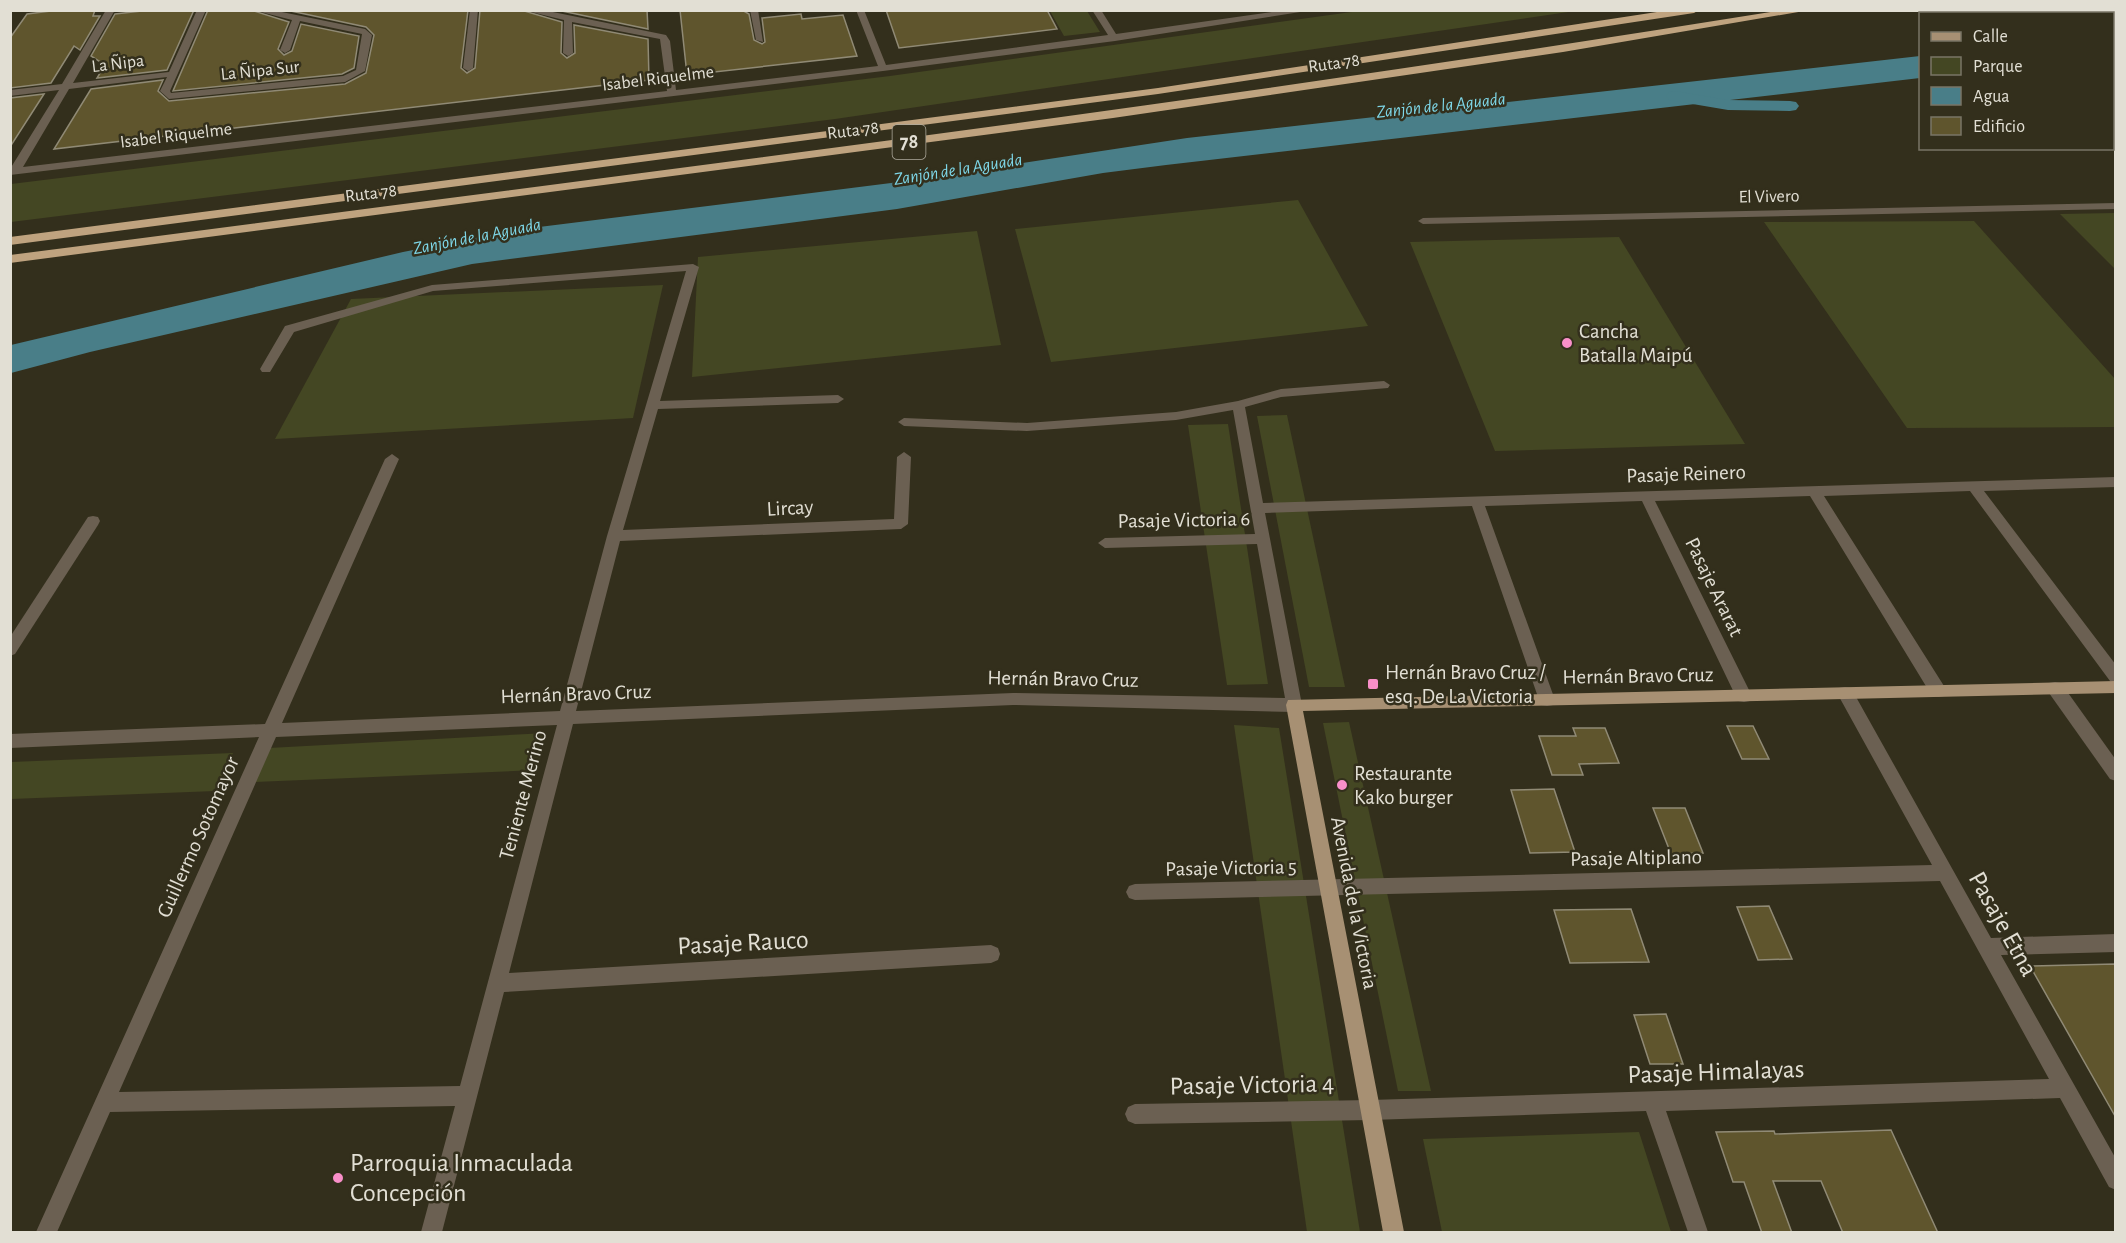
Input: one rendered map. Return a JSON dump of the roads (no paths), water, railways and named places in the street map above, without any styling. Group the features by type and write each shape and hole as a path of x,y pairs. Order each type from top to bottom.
{"highway":[{"name":"Ruta 78","path":"10,241 1158,91 1694,10"},
{"name":"Ruta 78","path":"10,259 1102,117 1563,49 1805,10"}],"main road":[{"name":"Hernán Bravo Cruz","path":"1294,705 2115,687"},
{"name":"Avenida de la Victoria","path":"1294,705 1393,1233"}],"street":[{"path":"13,172 111,10"},
{"path":"172,74 202,10"},
{"path":"257,10 297,18 285,50"},
{"path":"468,68 474,10"},
{"path":"527,10 663,37 666,40 672,94"},
{"path":"754,10 760,40"},
{"path":"860,10 883,68"},
{"path":"1096,10 1115,38"},
{"name":"Isabel Riquelme","path":"13,172 883,68 1310,10"},
{"name":"La Ñipa Sur","path":"172,74 165,91 169,96 355,76 360,72 367,33 297,18"},
{"path":"568,18 568,53"},
{"name":"La Ñipa","path":"10,93 172,74"},
{"name":"El Vivero","path":"1423,221 2115,206"},
{"name":"Teniente Merino","path":"266,369 289,329 432,288 693,267 614,536 432,1233"},
{"path":"904,422 1027,427 1176,416 1238,405 1281,393 1384,385"},
{"path":"652,405 838,399"},
{"name":"Avenida de la Victoria","path":"1238,405 1294,705"},
{"name":"Lircay","path":"614,536 901,524 904,457"},
{"name":"Guillermo Sotomayor","path":"46,1233 392,459"},
{"name":"Pasaje Reinero","path":"1258,508 2115,482"},
{"path":"1973,486 2115,676"},
{"path":"1814,491 1938,691"},
{"name":"Pasaje Ararat","path":"1647,496 1744,696"},
{"path":"1477,502 1547,700"},
{"path":"10,650 93,521"},
{"name":"Pasaje Victoria 6","path":"1105,543 1263,539"},
{"path":"2055,688 2115,774"},
{"name":"Pasaje Etna","path":"1845,693 2115,1180"},
{"name":"Hernán Bravo Cruz","path":"10,741 1013,699 1294,705"},
{"name":"Pasaje Altiplano","path":"1328,888 1945,873"},
{"name":"Pasaje Victoria 5","path":"1135,892 1328,888"},
{"path":"1986,948 2115,944"},
{"name":"Pasaje Rauco","path":"498,983 991,954"},
{"name":"Pasaje Himalayas","path":"1370,1110 2064,1088"},
{"path":"104,1102 468,1096"},
{"path":"1653,1101 1698,1233"},
{"name":"Pasaje Victoria 4","path":"1136,1114 1370,1110"}],"water":[{"path":"1919,56 1919,78 1103,173 897,209 472,264 90,352 11,373 11,345 403,252 515,230 891,183 1187,138"}],"waterway":[{"path":"1675,96 1728,105 1790,106"}],"place":[{"name":"Cancha Batalla Maipú","path":"1567,343"},
{"name":"Hernán Bravo Cruz / esq. De La Victoria","path":"1373,684"},
{"name":"Restaurante Kako burger","path":"1342,785"},
{"name":"Parroquia Inmaculada Concepción","path":"338,1178"}],"water label":[{"name":"Zanjón de la Aguada","path":"1441,106"},
{"name":"Zanjón de la Aguada","path":"958,170"},
{"name":"Zanjón de la Aguada","path":"477,237"}]}
